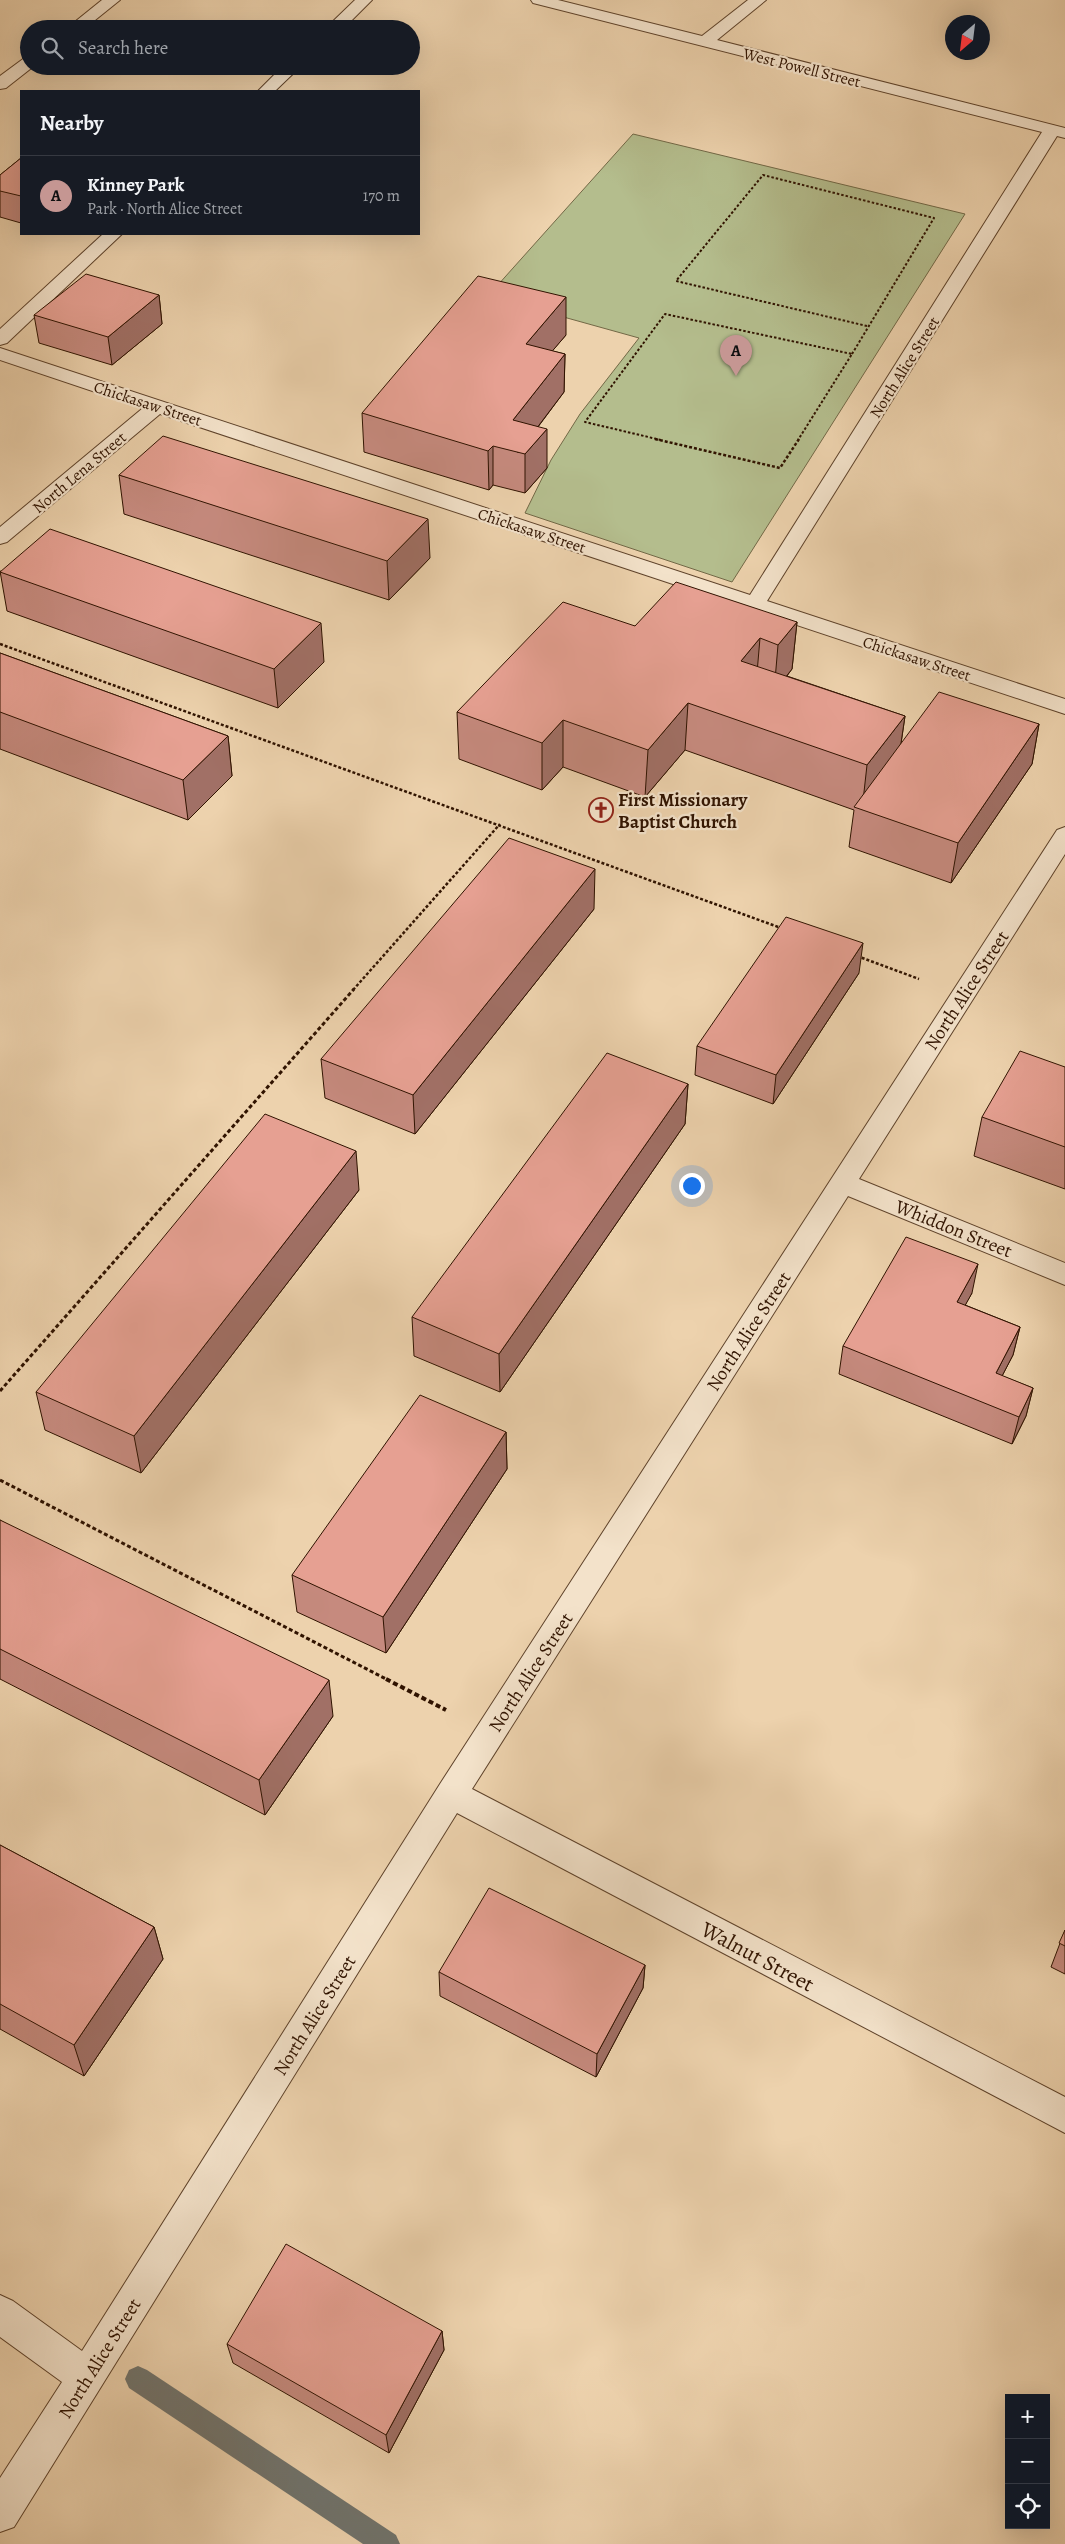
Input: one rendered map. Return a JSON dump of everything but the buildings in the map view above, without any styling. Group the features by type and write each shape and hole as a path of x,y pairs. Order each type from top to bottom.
{"street":[{"path":"86,20 112,0"},
{"path":"343,20 364,0"},
{"name":"West Powell Street","path":"539,0 1059,132"},
{"path":"705,42 758,0"},
{"path":"0,85 20,69"},
{"path":"267,90 283,75"},
{"path":"0,85 20,92"},
{"name":"North Alice Street","path":"755,604 1059,132"},
{"path":"0,339 112,235"},
{"name":"Chickasaw Street","path":"0,354 1065,707"},
{"name":"North Lena Street","path":"0,538 158,406"},
{"name":"North Alice Street","path":"0,2513 88,2377 451,1794 1065,835"},
{"name":"Whiddon Street","path":"842,1183 1065,1274"},
{"name":"Walnut Street","path":"451,1794 1065,2116"},
{"path":"0,2314 88,2377"}],"path":[{"path":"852,354 665,314 585,422 780,468 852,354 867,326 934,218 763,175 676,281 867,326"},
{"path":"0,644 500,824 789,931"},
{"path":"0,1391 500,824"},
{"path":"854,955 962,995"},
{"path":"0,1480 490,1734"}],"green space":[{"path":"633,134 965,214 732,582 525,513 551,460 580,414 639,338 488,296"}],"waterway":[{"path":"138,2379 387,2544"}],"place":[{"name":"Kinney Park","path":"736,376"},
{"name":"First Missionary Baptist Church","path":"601,810"}]}
